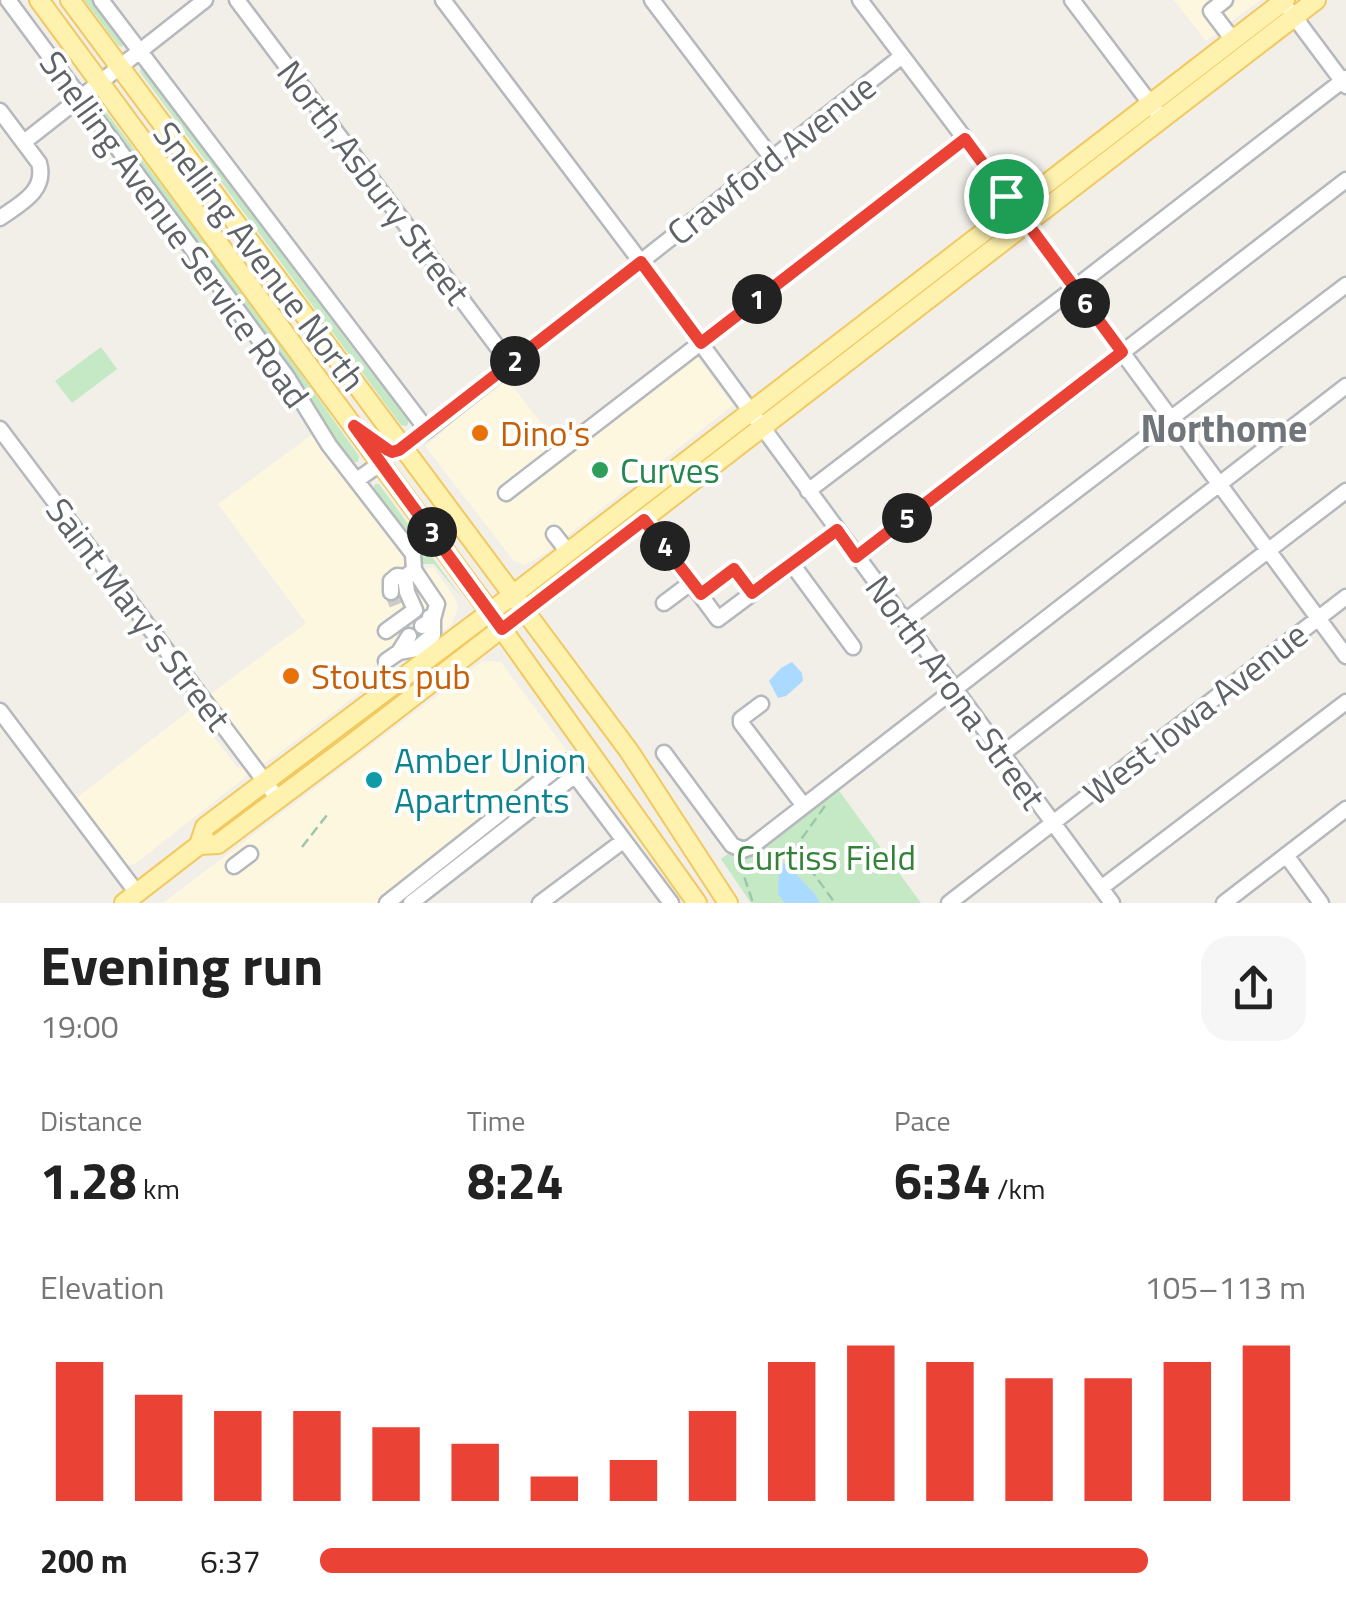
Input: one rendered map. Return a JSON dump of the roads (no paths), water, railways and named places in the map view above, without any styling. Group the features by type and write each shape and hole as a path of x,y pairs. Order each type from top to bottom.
{"main road":[{"name":"Snelling Avenue North","path":"39,0 490,612 697,903"},
{"name":"Snelling Avenue North","path":"70,0 629,750 728,903"},
{"path":"1156,111 1233,40 1286,4 1316,0"},
{"path":"130,898 199,846 218,844 644,520 1286,4"},
{"path":"199,846 205,827 750,411 1021,216"},
{"path":"354,426 392,452 403,446"}],"street":[{"name":"Snelling Avenue Service Road","path":"8,0 287,377 411,567"},
{"path":"101,0 427,430"},
{"path":"24,142 205,0"},
{"name":"North Asbury Street","path":"237,0 510,364"},
{"name":"North Arona Street","path":"443,0 641,262 1112,903"},
{"path":"652,0 771,157"},
{"path":"860,0 1346,656"},
{"path":"1072,0 1156,111"},
{"path":"1225,0 1211,11 1233,40"},
{"path":"808,491 1345,82 1286,4"},
{"name":"Crawford Avenue","path":"403,446 902,56"},
{"path":"0,111 39,163 42,179 33,194 0,218"},
{"path":"506,493 965,139"},
{"path":"856,557 1346,180"},
{"path":"904,621 1346,284"},
{"path":"664,753 732,845 747,855 751,847 1346,386"},
{"name":"Saint Mary's Street","path":"0,429 278,798"},
{"path":"357,480 381,463"},
{"path":"1002,754 1346,492"},
{"path":"644,520 718,619 837,530"},
{"path":"554,534 568,552"},
{"path":"792,564 853,647"},
{"path":"391,592 391,581 411,567"},
{"path":"399,652 416,649 432,635 407,592 411,567"},
{"path":"411,567 437,604 428,623"},
{"path":"664,604 734,569 752,593"},
{"name":"West Iowa Avenue","path":"949,903 1346,597"},
{"path":"386,631 399,615 415,610"},
{"path":"386,661 399,652 409,636"},
{"path":"1101,888 1346,702"},
{"path":"761,704 740,723 804,806"},
{"path":"0,711 130,898"},
{"path":"386,903 564,762 670,903"},
{"path":"410,903 574,776"},
{"path":"1224,903 1346,808"},
{"path":"540,903 622,841"},
{"path":"234,866 250,854"},
{"path":"1286,855 1321,903"}],"water":[{"path":"792,662 802,673 803,681 778,698 769,681"},
{"path":"785,863 820,903 785,903 778,894 779,868"}],"tunnel":[{"path":"391,592 398,609"}],"place":[{"name":"Dino's","path":"480,433"},
{"name":"Curves","path":"600,470"},
{"name":"Stouts pub","path":"291,676"},
{"name":"Amber Union Apartments","path":"374,780"}],"district":[{"name":"Northome","path":"1224,428"}],"park label":[{"name":"Curtiss Field","path":"826,857"}]}
